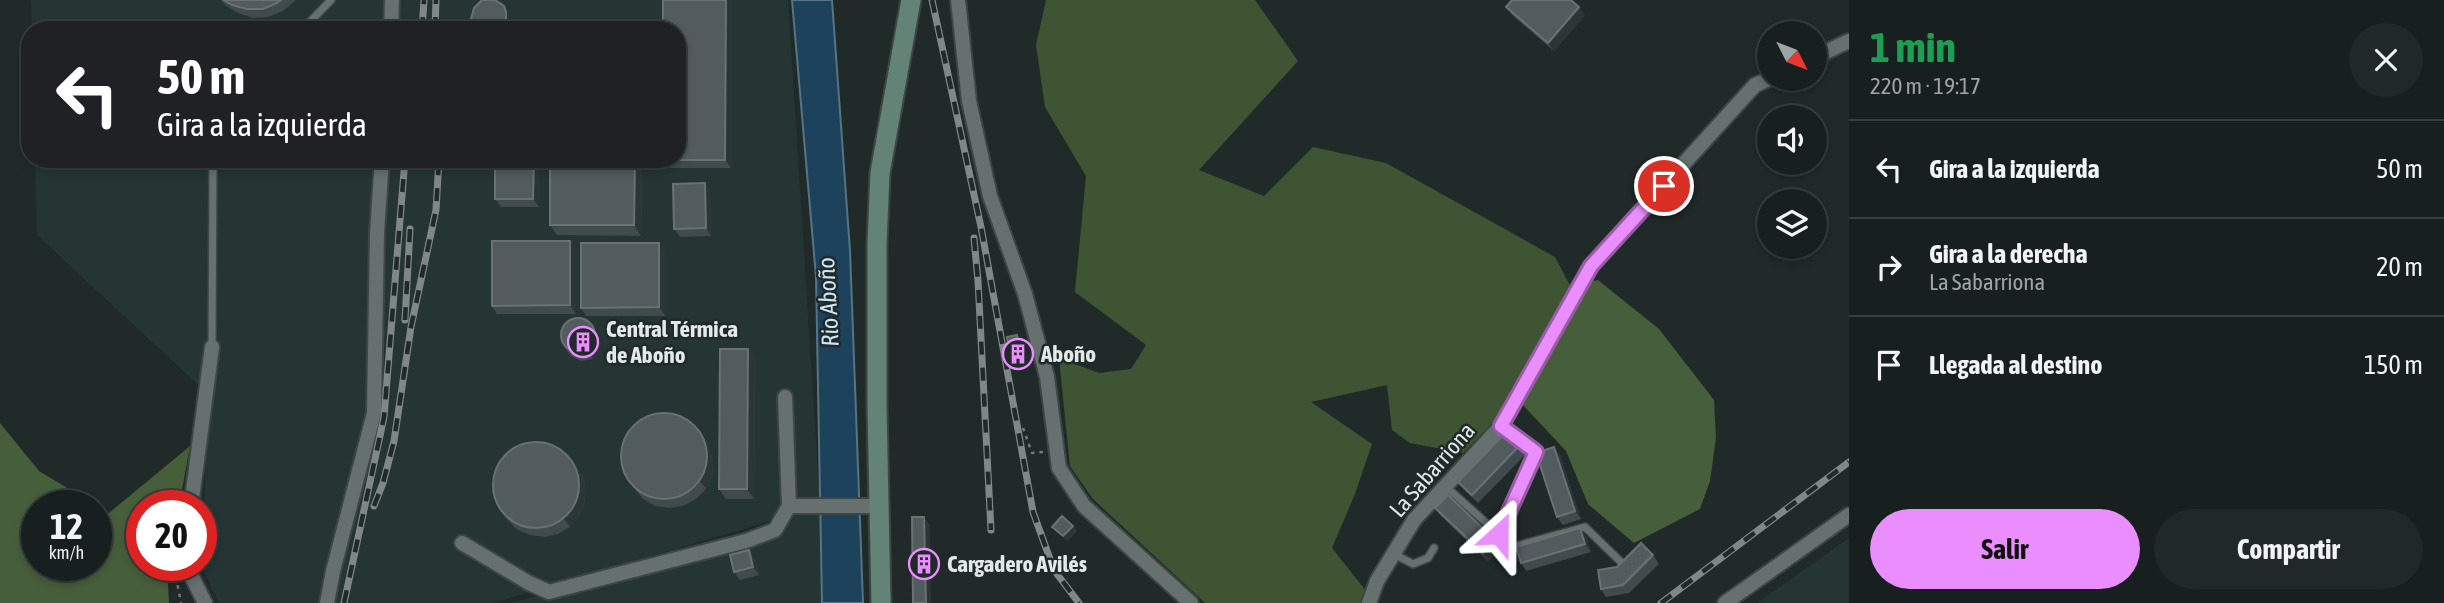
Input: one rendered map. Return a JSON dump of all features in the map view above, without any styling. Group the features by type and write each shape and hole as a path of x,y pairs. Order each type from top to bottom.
{"street":[{"path":"392,21 393,0"},
{"path":"881,603 873,506 880,173 911,0"},
{"path":"958,0 969,101 990,197 1025,294 1047,377 1059,468 1084,506 1191,603"},
{"path":"1827,51 1849,41"},
{"name":"La Sabarriona","path":"1369,603 1377,581 1414,520 1501,426 1591,266 1757,84"},
{"path":"327,603 374,413 377,233 381,168"},
{"path":"193,490 212,348"},
{"path":"462,543 549,592 746,541 775,530 789,506 785,397"},
{"path":"789,506 873,506"},
{"path":"1725,603 1849,515"},
{"path":"190,581 205,603"}],"lane":[{"path":"311,21 331,0"},
{"path":"212,348 214,168"},
{"path":"1499,534 1536,452 1501,426"},
{"path":"1444,485 1513,547 1585,527 1622,563"},
{"path":"1394,554 1413,564 1428,558 1434,548"}],"path":[{"path":"1023,428 1032,453 1056,451"},
{"path":"181,581 181,603"}],"shaded area":[{"name":"Central Térmica de Aboño","path":"31,0 788,0 819,488 822,603 510,603 746,541 781,518 493,603 219,603 208,581 217,581 217,490 205,490 209,395 37,235 35,168 686,168 686,21 32,21"},
{"path":"1849,538 1849,603 1757,603"}],"green space":[{"path":"1046,0 1255,0 1298,61 1199,170 1264,196 1313,147 1386,163 1555,257 1571,287 1495,420 1463,453 1410,443 1392,430 1387,385 1311,402 1372,444 1332,548 1367,592 1363,603 1205,603 1093,499 1070,466 1059,358 1099,373 1131,369 1146,345 1075,292 1086,176 1045,107 1036,45"},
{"path":"1598,280 1659,329 1714,400 1716,438 1710,481 1700,509 1634,543 1588,504 1566,451 1521,403 1589,282"},
{"path":"0,423 39,471 71,490 21,490 21,581 112,581 112,511 126,499 126,581 168,581 169,603 0,603"},
{"path":"190,446 182,490 137,490"}],"water":[{"name":"Rio Aboño","path":"792,0 832,0 850,251 863,603 822,603 816,277"}],"building":[{"path":"224,0 281,0 263,9 247,9"},
{"path":"482,0 495,0 504,6 506,21 472,21 474,8"},
{"path":"663,0 726,0 725,160 686,160 686,21 663,21"},
{"path":"1512,0 1571,0 1579,7 1548,43 1506,7"},
{"path":"495,168 534,168 533,199 495,199"},
{"path":"550,168 635,168 634,225 550,225"},
{"path":"705,183 706,228 674,229 673,184"},
{"path":"492,241 570,241 570,305 492,306"},
{"path":"581,243 659,243 659,307 581,308"},
{"name":"Central Térmica de Aboño","path":"578,318 590,323 595,335 590,347 578,352 566,347 561,335 566,323"},
{"path":"1017,335 1021,360 1011,361 1007,337"},
{"path":"720,349 748,349 747,489 719,489"},
{"path":"664,413 681,416 695,425 704,439 707,456 704,473 695,487 681,496 664,499 647,496 633,487 624,473 621,456 624,439 633,425 647,416"},
{"path":"1505,433 1519,446 1472,495 1458,482"},
{"path":"536,442 553,445 567,454 576,468 579,485 576,502 567,516 553,525 536,528 519,525 505,516 496,502 493,485 496,468 505,454 519,445"},
{"path":"1554,447 1575,511 1557,517 1536,453"},
{"path":"1448,495 1495,540 1483,553 1435,508"},
{"path":"1062,516 1073,526 1063,536 1052,527"},
{"path":"912,517 924,517 926,603 913,603"},
{"path":"1580,528 1585,544 1521,563 1516,547"},
{"path":"1641,543 1653,555 1623,585 1601,589 1598,570 1617,567"},
{"path":"749,550 753,567 734,572 730,555"}],"railway":[{"path":"423,21 424,0"},
{"path":"435,21 436,0"},
{"path":"932,0 981,227 1033,512 1054,570 1079,603"},
{"path":"344,603 384,417 404,168"},
{"path":"374,506 394,441 411,327 436,210 438,168"},
{"path":"405,320 410,229"},
{"path":"974,238 991,530"},
{"path":"1661,603 1849,462"}],"place":[{"name":"Central Térmica de Aboño","path":"583,342"},
{"name":"Aboño","path":"1018,354"},
{"name":"Cargadero Avilés","path":"924,564"}],"route":[{"path":"1499,534 1536,452 1501,426 1591,266 1664,186"}]}
